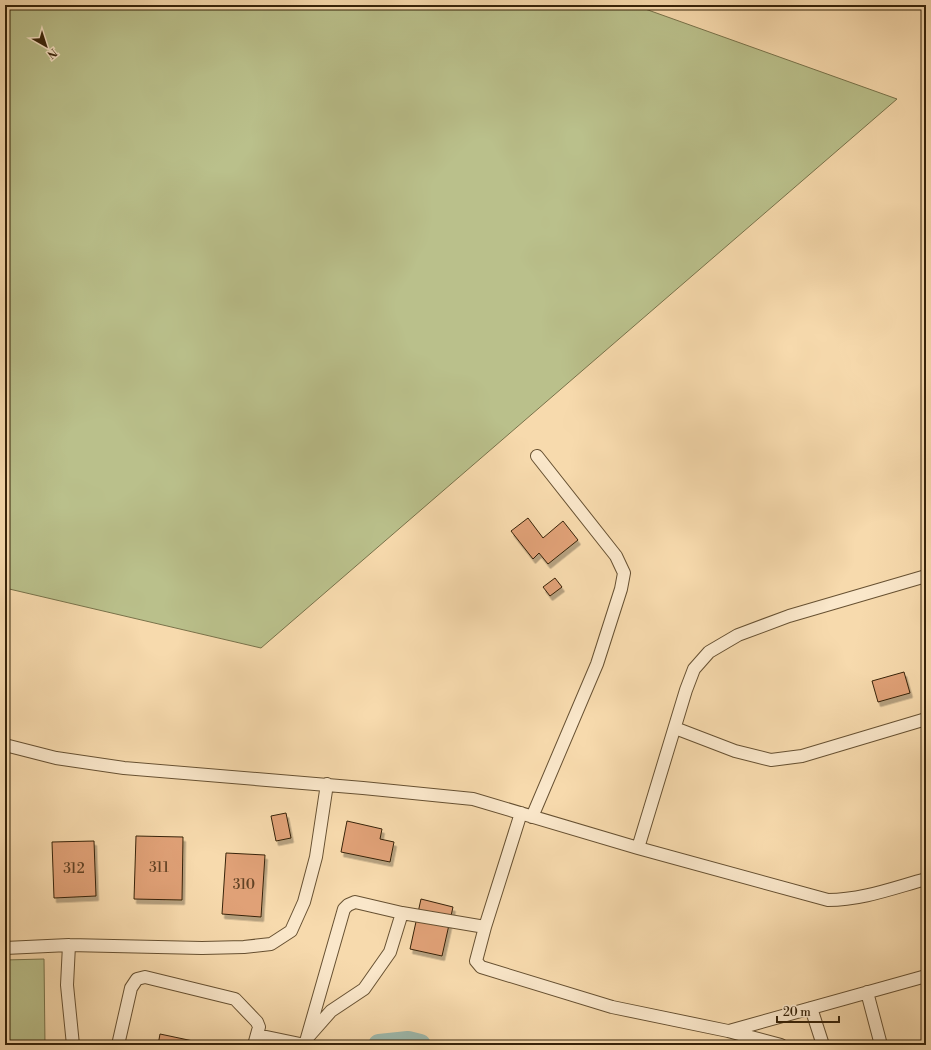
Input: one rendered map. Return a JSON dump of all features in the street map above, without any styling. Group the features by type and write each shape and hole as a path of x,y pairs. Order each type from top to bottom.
{"lane":[{"path":"537,456 616,556 624,573 621,589 597,664 527,815 485,927 476,961 481,967 612,1007 728,1031 781,1045"},
{"path":"638,848 694,669 710,652 738,635 789,616 926,576"},
{"path":"675,728 735,751 770,760 802,756 926,719"},
{"path":"5,745 56,758 124,768 327,784 473,799 638,848 828,900 845,900 866,896 926,879"},
{"path":"5,948 69,945 202,948 244,947 271,944 291,931 304,902 316,857 327,784"},
{"path":"306,1043 344,909 348,905 355,902 402,913 485,927"},
{"path":"306,1043 331,1011 364,989 390,952 402,913"},
{"path":"69,945 67,984 73,1045"},
{"path":"728,1031 926,976"},
{"path":"118,1045 131,988 137,979 145,977 235,999 257,1022 259,1027 256,1040 306,1043"},
{"path":"867,992 881,1045"},
{"path":"812,1008 822,1045"}],"green space":[{"path":"5,5 634,5 897,99 261,648 5,588"},
{"path":"44,959 45,1045 5,1045 5,960"}],"building":[{"path":"528,518 543,538 563,521 578,540 548,564 539,553 533,559 511,531"},
{"path":"555,578 562,587 550,596 543,587"},
{"path":"904,672 910,693 878,702 872,681"},
{"path":"286,813 291,838 276,841 271,816"},
{"path":"347,821 382,829 380,839 394,842 390,862 341,852"},
{"path":"136,836 183,837 182,900 134,899"},
{"path":"94,841 96,896 54,898 52,842"},
{"path":"226,853 265,855 261,917 222,914"},
{"path":"421,899 453,907 442,956 410,949"},
{"path":"160,1034 212,1045 158,1045"}],"waterway":[{"path":"379,1045 408,1042 420,1045"}]}
